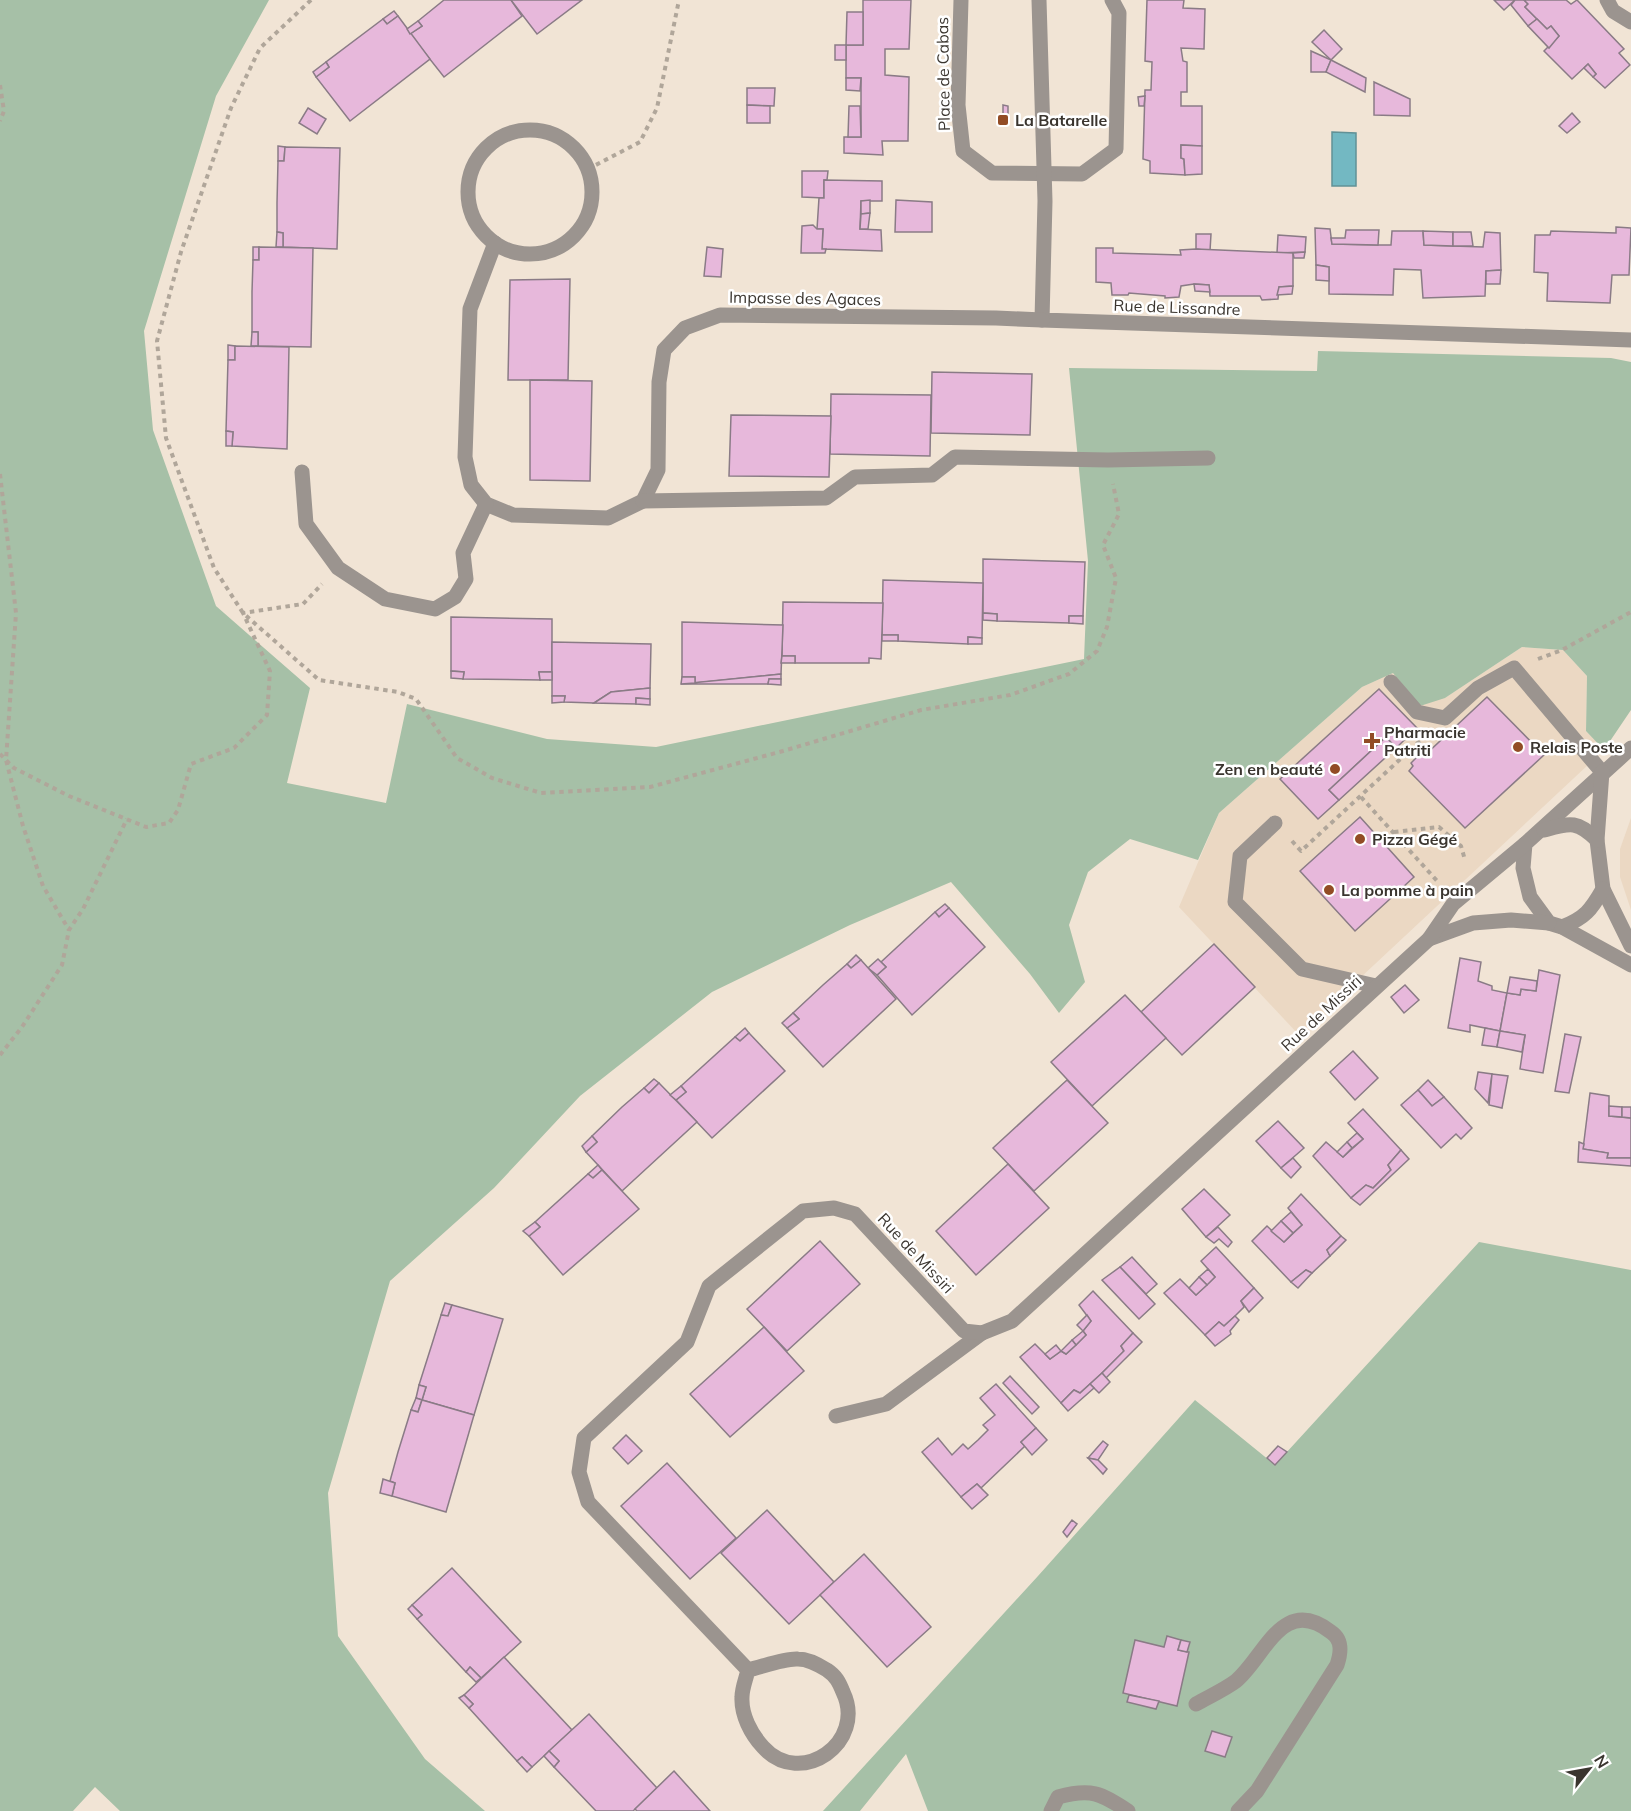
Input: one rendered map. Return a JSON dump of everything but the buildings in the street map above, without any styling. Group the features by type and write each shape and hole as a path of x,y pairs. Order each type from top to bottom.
{"street":[{"name":"Place de Cabas","path":"961,0 958,105 963,151 992,173 1044,174 1082,174 1116,149 1119,13 1112,0"},
{"path":"1039,0 1044,174 1042,321"},
{"path":"1607,0 1613,11 1631,22"},
{"path":"538,130 555,135 573,147 588,169 592,193 589,212 579,231 560,246 540,254 515,252 495,243 483,233 473,216 468,195 470,175 480,155 495,140 516,131 538,130"},
{"path":"495,243 470,309 465,457 471,485 486,504 513,515 608,518 643,501 826,498 855,477 932,475 954,457 1108,460 1208,458"},
{"name":"Impasse des Agaces","path":"643,501 658,470 659,382 664,350 685,328 720,315 996,318 1042,321"},
{"name":"Rue de Lissandre","path":"1042,321 1631,340"},
{"path":"302,472 306,524 338,568 385,599 435,609 455,597 466,579 463,553 486,504"},
{"path":"1391,682 1417,712 1444,718 1478,688 1514,668 1602,772 1597,840 1603,889 1631,946"},
{"path":"1631,748 1525,844 1523,868 1530,897 1555,925 1631,965"},
{"path":"1275,823 1239,856 1235,902 1302,969 1376,986"},
{"path":"1541,831 1566,824 1584,827 1597,840"},
{"name":"Rue de Missiri","path":"748,1670 588,1502 579,1472 584,1438 687,1342 709,1286 803,1211 834,1208 855,1214 964,1331 982,1333 1012,1321 1429,939 1453,904 1525,844"},
{"path":"1555,925 1579,921 1591,910 1603,889"},
{"name":"Rue de Missiri","path":"1429,939 1473,923 1511,920 1555,925"},
{"path":"836,1416 886,1404 982,1333"},
{"path":"1196,1704 1236,1681 1275,1632 1299,1620 1323,1625 1335,1634 1342,1651 1337,1665 1257,1791 1238,1811"},
{"path":"797,1659 816,1664 836,1676 845,1695 849,1715 844,1734 834,1749 816,1761 793,1765 771,1756 746,1722 742,1698 748,1670 797,1659"},
{"path":"1051,1811 1058,1797 1078,1792 1104,1795 1128,1811"}],"path":[{"path":"0,754 14,768 60,792 147,827 169,823 178,810 191,764 234,748 267,715 270,671 243,614 214,567 166,438 157,341 181,252 231,108 260,48 311,0"},
{"path":"588,169 640,142 657,108 679,0"},
{"path":"0,86 4,111 0,122"},
{"path":"243,614 319,680 398,692 416,699 457,758 492,778 542,793 650,787 921,710 1010,695 1069,675 1097,651 1107,627 1116,578 1103,545 1119,514 1108,460"},
{"path":"0,474 16,613 6,760 43,886 69,930"},
{"path":"243,614 303,604 338,568"},
{"path":"1514,668 1562,650 1631,612"},
{"path":"1275,823 1301,851 1444,718"},
{"path":"1361,797 1427,868"},
{"path":"0,1055 22,1027 62,965 69,930 83,909 127,819"},
{"path":"1394,832 1439,827 1461,846 1475,886"}],"shaded area":[{"path":"1522,647 1563,650 1587,676 1586,731 1604,750 1299,1035 1179,907 1219,813 1362,687 1393,673 1445,698"},
{"path":"1631,818 1631,910 1620,877 1620,849"}],"green space":[{"path":"0,0 269,0 216,96 144,331 153,430 216,606 310,688 287,783 386,803 407,704 547,739 656,747 1084,659 1088,561 1069,368 1317,371 1318,351 1611,358 1631,362 1631,710 1604,750 1586,731 1587,676 1563,650 1522,647 1445,698 1420,706 1393,673 1362,687 1219,813 1198,860 1130,839 1088,872 1069,925 1085,982 1059,1013 1030,974 951,882 850,925 712,992 580,1096 494,1188 390,1281 328,1493 338,1636 425,1759 485,1811 120,1811 95,1787 73,1811 0,1811"},
{"path":"1479,1242 1631,1270 1631,1811 928,1811 906,1754 860,1811 823,1811 1195,1400 1275,1465"}],"water":[{"path":"1332,132 1356,133 1356,186 1332,186"}],"place":[{"name":"La Batarelle","path":"1003,120"},
{"name":"Pharmacie Patriti","path":"1372,741"},
{"name":"Relais Poste","path":"1518,747"},
{"name":"Zen en beauté","path":"1335,769"},
{"name":"Pizza Gégé","path":"1360,839"},
{"name":"La pomme à pain","path":"1329,890"}]}
